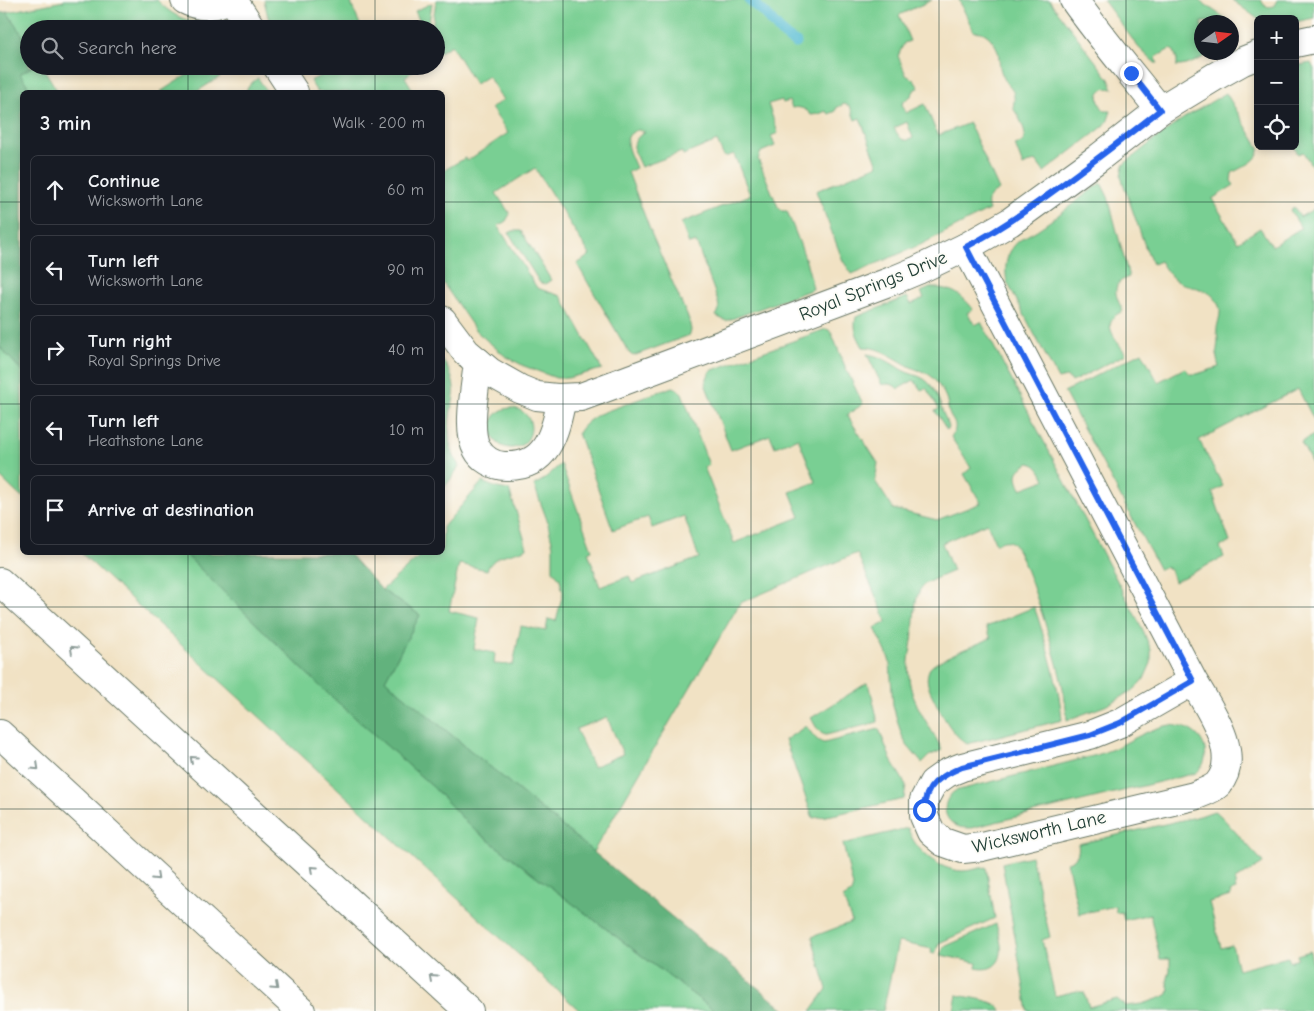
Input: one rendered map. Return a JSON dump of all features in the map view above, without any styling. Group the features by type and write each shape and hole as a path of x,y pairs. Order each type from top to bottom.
{"main road":[{"path":"185,0 191,4 206,6 219,4 227,0"},
{"path":"233,0 246,20"},
{"path":"1074,0 1160,110"},
{"path":"1299,42 1314,39"},
{"name":"Royal Springs Drive","path":"445,324 466,352 490,372 520,389 537,396 581,397 918,270 966,247 1015,218 1160,110 1216,76 1254,57"},
{"path":"283,75 293,90"},
{"name":"Wicksworth Lane","path":"966,247 1217,724 1227,756 1225,771 1218,784 1194,796 982,847 963,849 943,842 931,832 924,816 924,800 933,783 947,773 962,767 1090,735 1120,723 1193,681"},
{"path":"478,362 471,431 477,450 487,460 499,466 519,466 533,460 546,448 553,434 562,398"},
{"path":"0,582 469,1011"},
{"path":"0,734 302,1011"}],"green space":[{"path":"157,0 167,9 188,20 20,20 20,32 7,12 64,1"},
{"path":"264,0 351,0 358,20 270,20"},
{"path":"436,0 932,0 899,15 910,41 904,43 898,56 906,75 914,80 919,88 915,89 911,96 902,104 906,113 925,104 939,135 969,123 999,190 989,198 989,210 920,245 852,274 843,261 816,191 878,165 860,118 855,120 850,106 844,104 829,114 826,111 811,115 803,108 792,108 789,101 783,103 782,100 768,104 778,133 771,136 775,146 761,152 758,159 778,207 782,211 787,211 805,259 813,289 726,321 716,316 719,310 718,301 696,242 689,244 681,223 750,195 734,154 724,157 717,141 683,155 682,152 641,167 634,144 645,132 635,131 629,135 627,144 636,168 628,172 652,235 689,320 691,330 690,335 633,356 629,353 577,264 590,255 535,168 496,193 510,214 506,221 498,226 537,288 561,296 602,369 568,378 556,378 524,366 505,356 476,331 445,286 445,170 465,158 467,161 508,133 491,108 503,100 488,76 475,84 451,45 445,49 445,20 433,20","holes":["907,122 913,138 904,140 894,128"]},
{"path":"959,0 1049,0 1109,79 1113,89 1103,89 1098,95 1098,99 1105,111 1111,111 1104,126 1044,172 1036,161 1023,166 1015,145 1021,143 1024,139 1024,130 1013,108 1014,96 1001,70 998,52 993,42 986,35 974,32"},
{"path":"1103,0 1199,0 1220,15 1194,15 1194,60 1198,60 1190,64 1176,66 1177,60 1174,51 1170,49 1158,56 1155,59 1158,63 1155,63 1139,48"},
{"path":"1232,0 1261,0 1264,5 1269,7 1274,6 1277,0 1314,0 1314,18 1299,21 1299,15 1254,16"},
{"path":"432,3 429,20 419,20 415,11"},
{"path":"7,12 20,32 20,75 31,90 20,90 20,369 0,347 0,13"},
{"path":"1311,63 1314,69 1314,169 1303,152 1298,154 1296,150 1299,150 1299,65"},
{"path":"21,75 48,75 57,90 31,90"},
{"path":"187,75 223,75 199,90 163,90"},
{"path":"322,75 408,75 405,77 413,90 316,90 310,81"},
{"path":"258,78 266,90 247,90 250,84"},
{"path":"1226,93 1254,140 1254,150 1259,150 1254,160 1232,173 1231,181 1234,185 1212,199 1238,242 1260,228 1272,246 1301,228 1290,210 1294,207 1300,217 1314,209 1314,420 1298,389 1199,440 1223,486 1213,492 1213,494 1230,542 1220,547 1224,557 1174,582 1172,573 1168,568 1160,570 1064,392 1142,352 1158,382 1185,368 1190,374 1197,374 1219,367 1217,359 1217,330 1220,317 1219,306 1211,294 1174,279 1160,261 1153,264 1121,177 1123,165 1184,118"},
{"path":"1101,183 1108,197 1129,277 1116,287 1118,301 1123,311 1113,318 1110,325 1115,338 1126,354 1072,382 1066,377 1058,379 1007,282 1006,263 1012,248 1019,241 1045,225"},
{"path":"521,231 551,280 545,284 540,283 509,233"},
{"path":"930,288 949,290 959,295 973,309 967,313 975,325 981,322 1142,628 1151,650 1151,663 1144,679 1131,692 1105,706 1067,720 1063,689 1056,660 1031,581 1017,549 1009,541 996,544 987,523 942,543 953,571 925,584 916,599 909,677 917,706 942,750 929,756 922,763 906,744 901,733 893,706 890,663 875,628 887,622 857,553 740,603 593,852 385,680 420,615 382,590 421,555 445,555 445,525 482,482 509,490 527,548 499,557 490,564 487,570 459,564 449,611 479,618 474,649 495,653 494,664 513,665 521,626 546,631 548,619 556,621 563,593 560,579 553,570 553,546 547,520 534,485 543,480 561,464 592,550 588,552 600,587 629,576 632,583 699,558 684,516 652,528 648,517 613,530 578,433 585,424 599,414 672,387 676,388 682,393 709,465 704,467 734,543 800,517 790,492 816,482 798,438 775,447 770,435 731,450 706,386 706,381 710,371 826,329 832,334 863,404 847,415 878,463 875,481 893,509 937,520 981,503 964,474 971,468 951,437 955,430 955,425 949,413 946,398 939,386 926,373 876,349 863,347 856,332 856,317 907,297 911,304 924,298 921,292","holes":["1030,463 1035,465 1043,474 1045,480 1021,489 1017,480 1019,470","607,717 623,754 593,767 576,729"]},
{"path":"0,347 20,369 20,496 0,477"},
{"path":"867,354 890,362 928,382 936,394 949,428 947,430 935,411 939,409 926,388 921,390 914,380 898,389 891,384 882,385"},
{"path":"445,364 450,374 454,396 450,413 449,436 453,454 459,466 445,486"},
{"path":"511,408 525,414 531,428 525,442 511,448 497,442 491,428 497,414"},
{"path":"1314,435 1314,468 1301,442"},
{"path":"83,555 186,555 323,689 433,787 471,827 715,1011 580,1011"},
{"path":"186,555 350,555 382,590 420,615 385,680 786,1011 715,1011 471,827 433,787 323,689"},
{"path":"1034,607 1054,672 1062,720 967,744 953,731 936,703 927,679 929,670 947,657 991,638 986,627"},
{"path":"867,683 870,687 878,722 826,735 821,733 811,718"},
{"path":"1170,725 1190,730 1202,741 1205,758 1201,768 1196,773 971,828 957,826 950,822 947,817 946,803 955,791 1097,755 1114,749 1150,731"},
{"path":"806,726 816,739 824,743 879,729 891,760 906,785 904,799 813,818 785,740"},
{"path":"1214,811 1220,815 1263,863 1235,880 1236,890 1230,892 1231,896 1209,902 1221,948 1232,945 1238,970 1288,957 1290,962 1298,959 1297,955 1310,951 1314,971 1314,1011 1028,1011 1002,863 1031,856 1050,937 1042,940 1055,996 1077,991 1084,992 1089,1007 1117,999 1126,1006 1143,1004 1163,997 1168,994 1169,989 1167,982 1170,959 1160,959 1150,914 1124,920 1122,912 1116,913 1115,906 1079,914 1067,862 1077,856 1078,844 1200,816"},
{"path":"908,828 916,844 936,863 953,870 962,871 986,867 995,918 939,943 935,954 931,953 932,949 898,942 883,1011 811,1011 827,989 812,937 852,922 843,898 851,893 853,887 843,844"},
{"path":"996,924 1001,951 998,961 992,967 976,968 977,963 941,955 944,947"},
{"path":"957,995 988,1001 999,1007 1002,1011 954,1011"}],"waterway":[{"path":"749,0 785,35 796,43"}],"route":[{"path":"924,810 924,800 933,783 947,773 962,767 1090,735 1120,723 1193,681 966,247 1010,222 1160,110 1131,73"}]}
